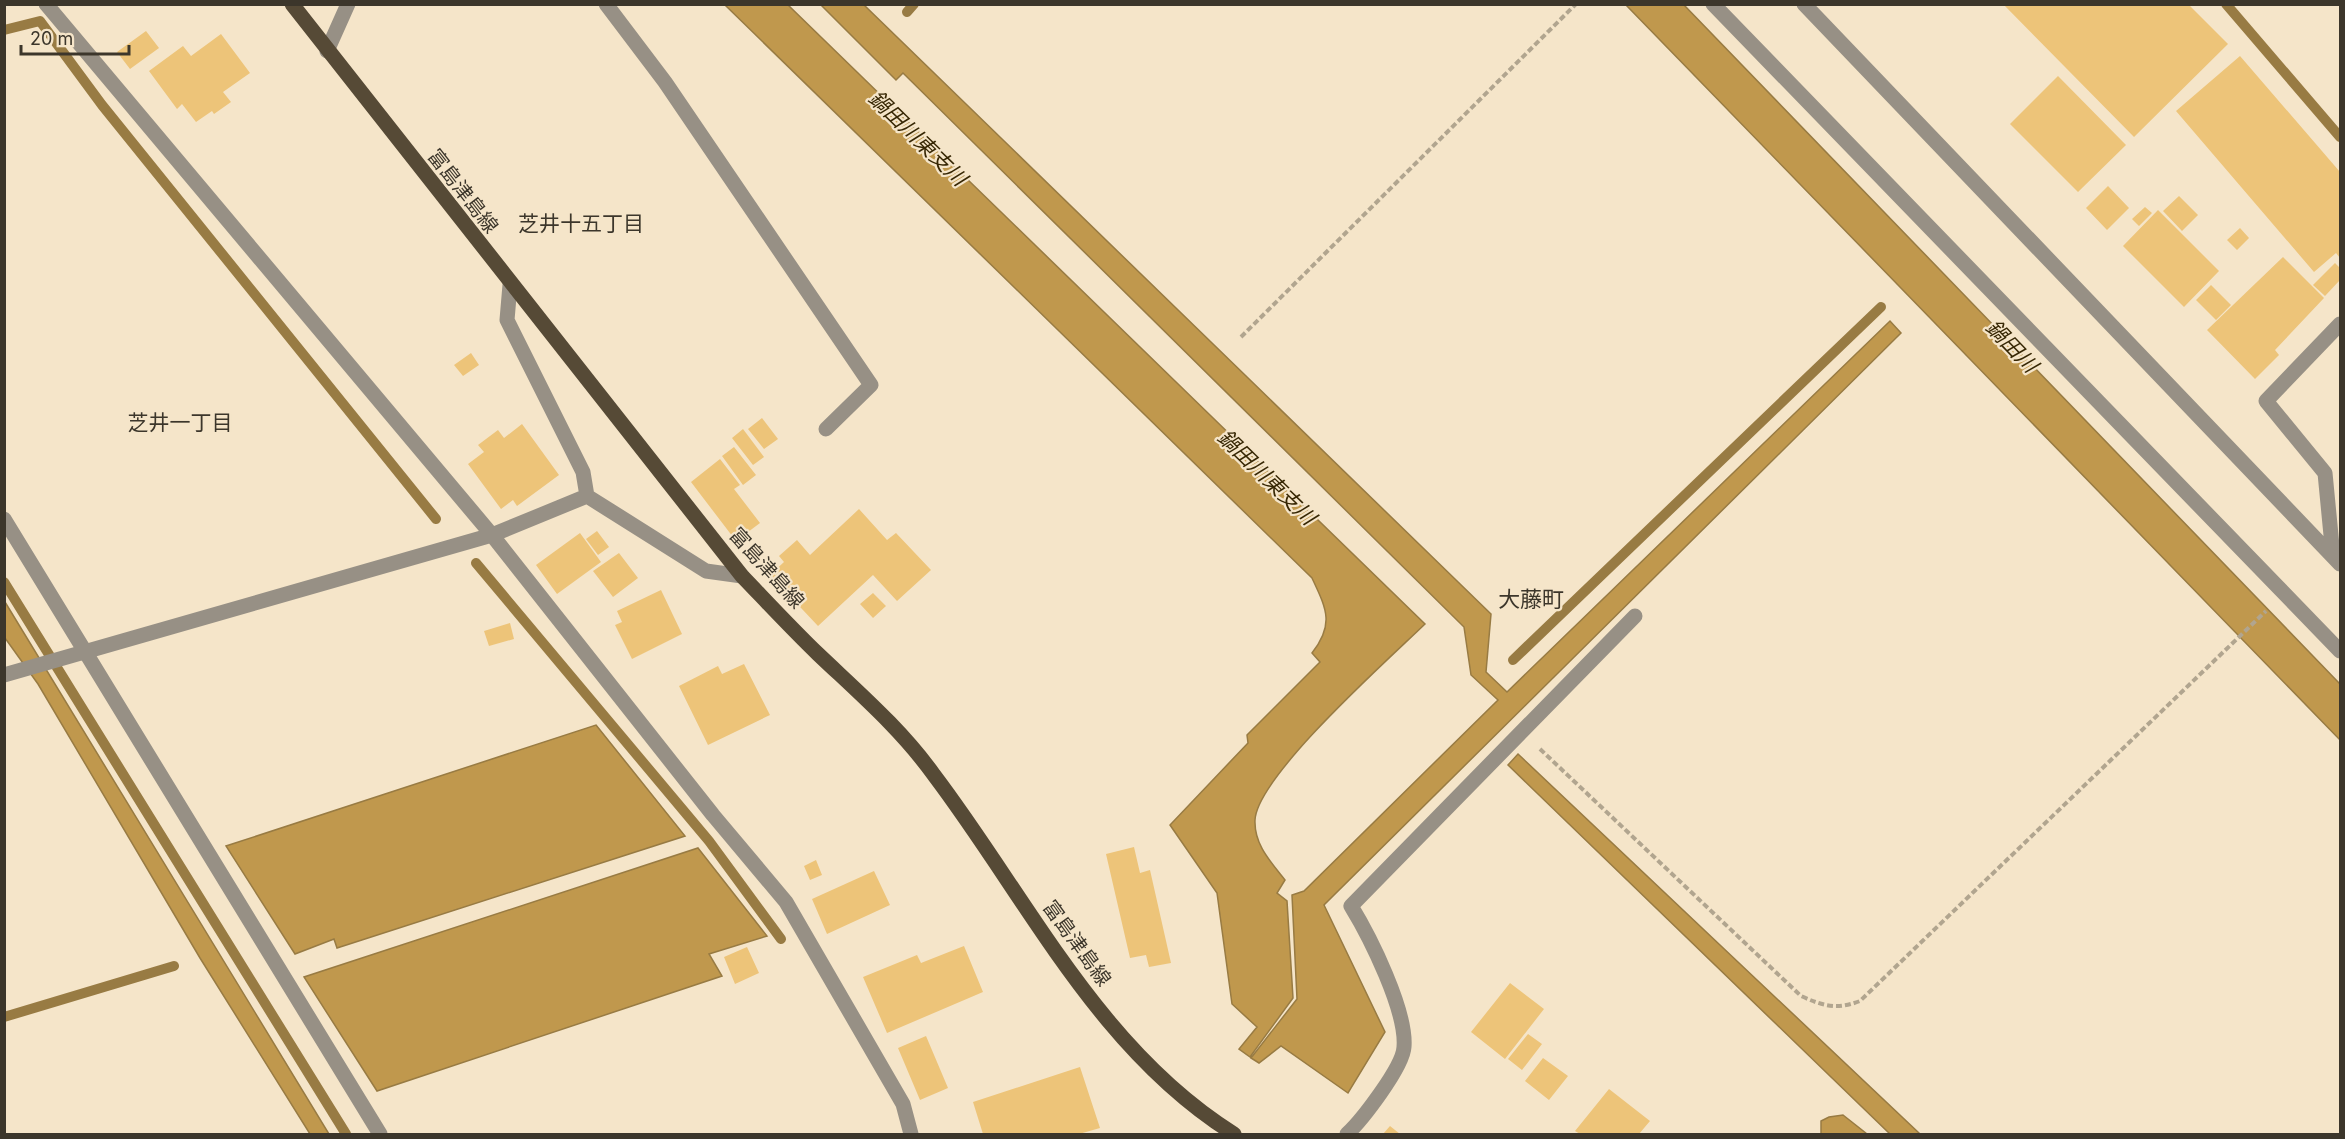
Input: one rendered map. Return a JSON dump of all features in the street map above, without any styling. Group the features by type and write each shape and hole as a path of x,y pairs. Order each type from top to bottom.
{"main road":[{"name":"富島津島線","path":"292,4 510,285 742,576 816,652 894,725 935,775 1070,974 1163,1082 1234,1134"}],"street":[{"path":"46,4 492,535 713,816 786,902 903,1104 911,1134"},
{"path":"327,51 348,4"},
{"path":"606,4 665,82 871,385 826,429"},
{"path":"1713,4 2340,651"},
{"path":"1804,4 2337,560"},
{"path":"510,285 507,320 583,472 587,496 706,571 742,576"},
{"path":"2337,560 2325,472 2266,401 2340,324"},
{"path":"6,675 492,535 587,496"},
{"path":"4,519 380,1134"},
{"path":"1347,1134 1359,1123 1388,1081 1404,1049 1404,1028 1375,946 1351,906 1635,616"}],"path":[{"path":"1241,337 1576,4"},
{"path":"1537,746 1801,996 1826,1007 1845,1007 1860,1001 2270,607"}],"water":[{"name":"鍋田川東支川","path":"725,5 788,5 1425,624 1356,689 1300,748 1261,800 1255,820 1257,837 1264,853 1285,880 1277,893 1287,901 1293,998 1250,1057 1239,1049 1257,1027 1232,1004 1217,893 1170,825 1248,743 1247,735 1320,662 1312,653 1324,633 1326,616 1312,578"},
{"path":"821,5 864,5 1491,614 1486,672 1507,692 1890,321 1901,333 1324,905 1385,1032 1348,1093 1281,1046 1259,1063 1251,1058 1297,999 1292,895 1304,891 1498,700 1471,675 1464,627 903,73 896,80"},
{"name":"鍋田川","path":"1626,5 1684,5 2340,684 2340,740"},
{"path":"5,602 329,1134 310,1134 200,958 38,684 5,638"},
{"path":"596,725 685,836 337,948 334,939 295,954 226,846"},
{"path":"1518,754 1920,1134 1890,1134 1508,765"},
{"path":"698,848 767,936 709,954 722,976 377,1091 304,977"},
{"path":"1843,1115 1867,1134 1821,1134 1821,1121"}],"building":[{"path":"2003,4 2188,4 2228,44 2134,137"},
{"path":"146,31 159,48 130,69 117,52"},
{"path":"221,34 250,73 223,92 231,102 214,114 212,111 196,122 182,104 177,109 149,71 183,46 191,56"},
{"path":"2240,56 2340,172 2340,258 2336,253 2314,272 2176,111"},
{"path":"2058,76 2126,145 2078,192 2010,124"},
{"path":"2108,186 2129,208 2107,230 2086,208"},
{"path":"2179,196 2198,215 2182,231 2163,211"},
{"path":"2145,207 2152,213 2139,226 2132,219"},
{"path":"2158,210 2219,271 2184,307 2123,246"},
{"path":"2240,228 2249,238 2237,250 2227,240"},
{"path":"2283,257 2324,298 2275,350 2279,355 2255,379 2207,330"},
{"path":"2335,263 2340,268 2340,280 2325,296 2313,285"},
{"path":"2211,285 2231,305 2216,320 2196,300"},
{"path":"471,353 479,365 463,376 454,365"},
{"path":"762,418 778,439 764,449 748,429"},
{"path":"522,424 559,475 517,506 513,500 501,509 468,464 484,452 478,445 498,430 504,438"},
{"path":"743,429 764,457 753,465 732,438"},
{"path":"734,447 756,475 743,485 722,456"},
{"path":"720,459 740,485 734,489 760,523 736,541 691,482"},
{"path":"859,509 887,540 896,533 931,570 897,601 873,575 818,626 770,575 784,562 779,556 797,540 810,555"},
{"path":"597,531 609,547 598,555 586,539"},
{"path":"580,533 601,562 557,594 536,565"},
{"path":"619,553 638,578 613,597 593,571"},
{"path":"661,590 682,634 632,659 615,625 622,622 617,611"},
{"path":"873,593 886,606 873,618 860,604"},
{"path":"510,623 514,639 489,646 484,631"},
{"path":"744,664 770,715 708,745 679,686 718,666 722,674"},
{"path":"1134,847 1140,873 1150,870 1171,963 1149,967 1146,955 1130,958 1106,854"},
{"path":"816,860 822,875 810,880 804,866"},
{"path":"874,871 890,905 827,934 812,899"},
{"path":"964,946 983,992 887,1033 863,977 917,955 921,963"},
{"path":"747,947 759,973 735,984 724,957"},
{"path":"1510,983 1544,1009 1505,1059 1471,1032"},
{"path":"1528,1034 1542,1044 1522,1070 1508,1059"},
{"path":"926,1036 948,1088 920,1100 898,1048"},
{"path":"1543,1058 1568,1076 1549,1100 1525,1081"},
{"path":"1080,1067 1100,1128 1079,1134 983,1134 973,1102"},
{"path":"1609,1089 1650,1121 1639,1134 1580,1134 1575,1131"},
{"path":"1390,1126 1400,1134 1383,1134"}],"waterway":[{"path":"907,12 914,4"},
{"path":"2226,4 2340,137"},
{"path":"4,30 40,21 102,105 436,519"},
{"path":"1513,660 1881,307"},
{"path":"476,563 709,841 781,939"},
{"path":"4,582 346,1134"},
{"path":"4,1017 174,966"}],"district":[{"name":"芝井十五丁目","path":"581,223"},
{"name":"芝井一丁目","path":"180,422"},
{"name":"大藤町","path":"1531,599"}]}
